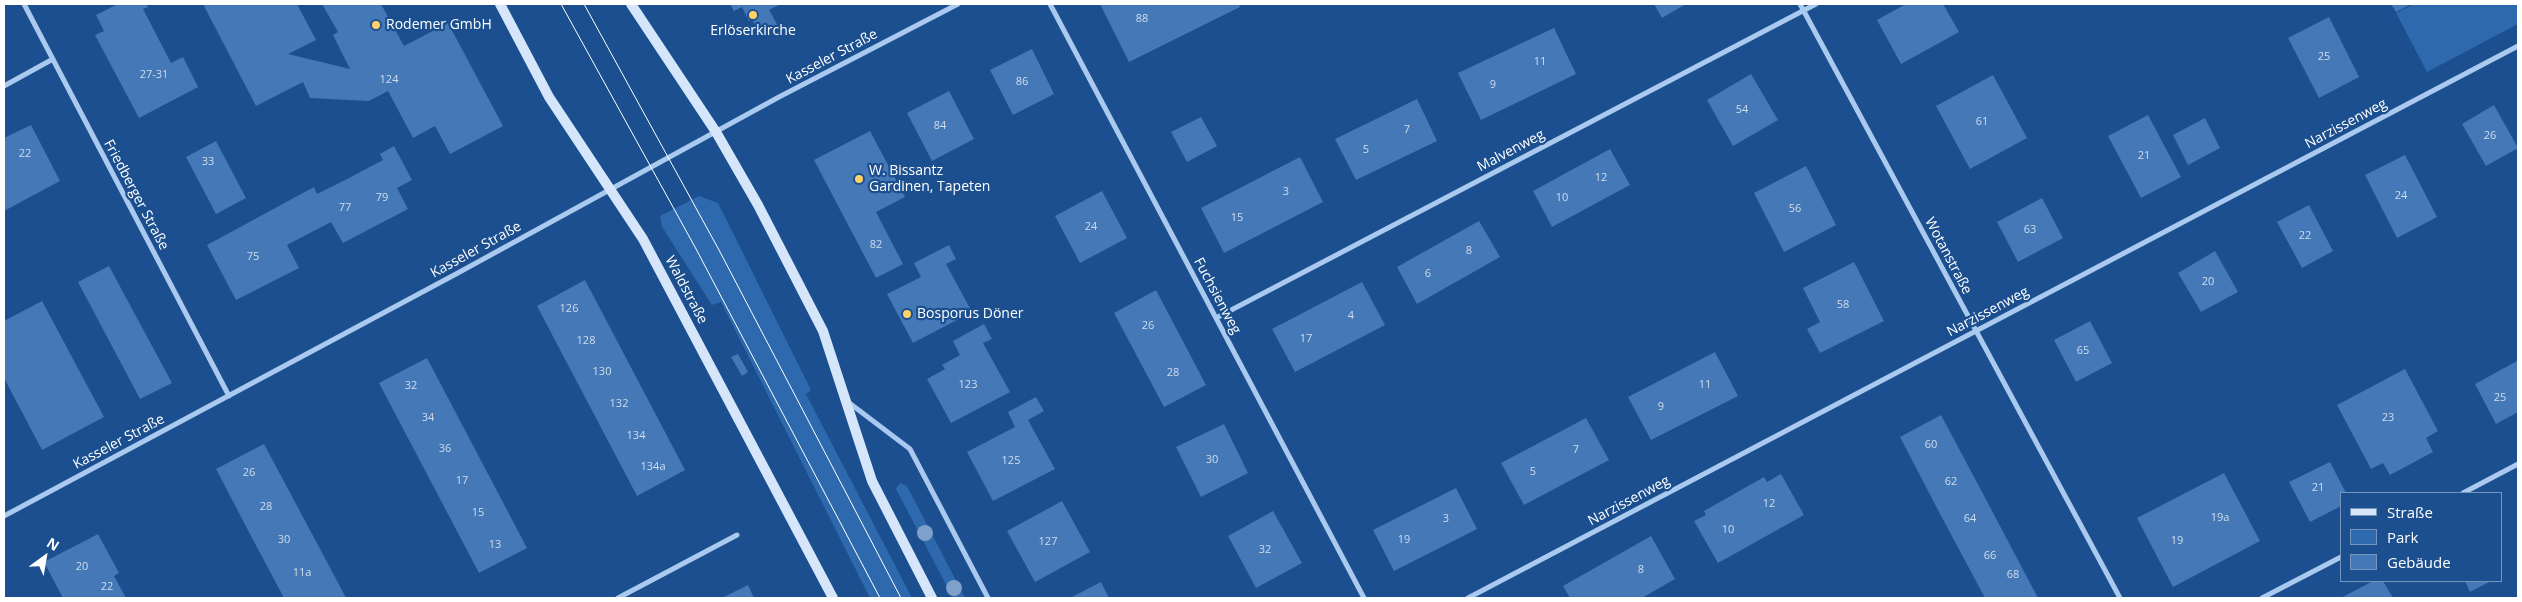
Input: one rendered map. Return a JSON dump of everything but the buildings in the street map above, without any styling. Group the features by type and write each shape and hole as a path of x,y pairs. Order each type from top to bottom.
{"main road":[{"name":"Waldstraße","path":"500,4 549,97 608,190 643,240 833,598"},
{"path":"631,4 716,132 758,205 823,331 872,481 932,598"}],"street":[{"name":"Friedberger Straße","path":"24,4 229,396"},
{"name":"Kasseler Straße","path":"4,516 716,132 958,4"},
{"name":"Fuchsienweg","path":"1050,4 1364,598"},
{"name":"Wotanstraße","path":"1800,4 2120,598"},
{"name":"Malvenweg","path":"1216,318 1816,4"},
{"name":"Narzissenweg","path":"1468,598 2518,46"},
{"path":"4,86 53,59"},
{"path":"846,400 910,449 988,598"},
{"path":"2465,492 2518,464"},
{"path":"618,598 737,535"},
{"path":"2262,598 2340,558"}],"green space":[{"path":"2414,4 2518,4 2518,24 2427,72 2396,13"},
{"path":"699,196 718,203 811,390 806,394 912,598 870,598 721,302 712,305 662,227 660,216"},
{"path":"900,483 907,486 965,598 953,598 896,489"}],"tram line":[{"path":"561,4 695,247 880,598"},
{"path":"584,4 719,250 901,598"}],"place":[{"name":"Erlöserkirche","path":"753,15"},
{"name":"Rodemer GmbH","path":"376,25"},
{"name":"W. Bissantz Gardinen, Tapeten","path":"859,179"},
{"name":"Bosporus Döner","path":"907,314"}]}
